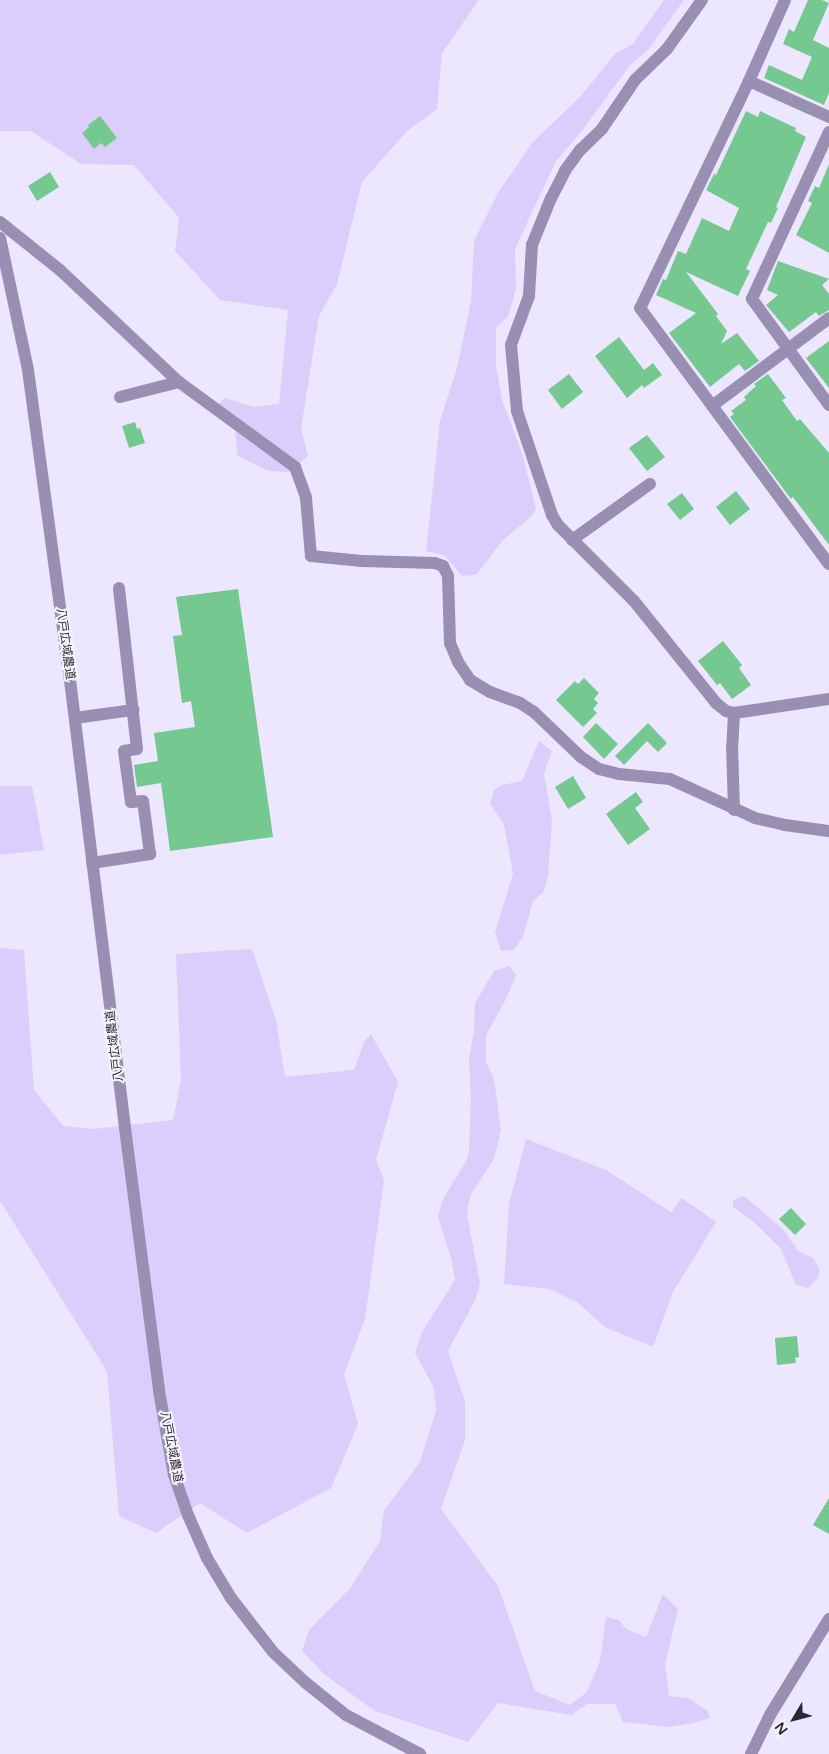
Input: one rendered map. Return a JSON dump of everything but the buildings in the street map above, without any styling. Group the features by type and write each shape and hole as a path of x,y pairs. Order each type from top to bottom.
{"street":[{"path":"702,0 667,49 635,80 602,129 580,150 565,171 532,245 529,296 511,345 517,411 552,515 572,540 634,601 716,702 726,711 734,713 829,699"},
{"path":"784,0 749,81 640,308 829,564"},
{"path":"749,81 829,117"},
{"path":"829,132 752,299 787,350 829,405"},
{"path":"0,222 60,270 179,382 295,467 306,498 312,556 362,561 435,563 442,566 448,576 450,644 458,662 470,680 490,692 520,703 534,712 581,757 599,769 619,774 670,779 688,785 734,810 755,818 785,825 829,831"},
{"name":"八戸広域農道","path":"0,238 28,370 75,718 160,1391 174,1476 188,1515 207,1558 226,1590 273,1652 306,1683 346,1715 420,1754"},
{"path":"712,406 829,318"},
{"path":"120,397 179,382"},
{"path":"572,540 650,484"},
{"path":"92,863 150,854 143,802 131,802 124,751 137,749 119,588"},
{"path":"75,718 133,710"},
{"path":"734,713 732,746 734,810"},
{"path":"751,1754 770,1715 829,1619"}],"shaded area":[{"path":"0,0 479,0 442,53 437,109 407,131 362,182 337,284 319,316 301,428 308,456 288,472 269,471 238,456 235,431 217,406 225,398 254,407 279,404 288,310 220,300 175,251 179,218 134,165 81,164 31,131 0,131"},
{"path":"664,0 684,0 648,50 629,66 585,127 556,161 515,249 516,289 508,317 496,327 496,365 502,400 522,453 536,509 532,516 503,540 476,575 462,576 444,555 426,551 440,421 457,368 471,301 474,241 498,193 532,143 581,96 615,54 633,44"},
{"path":"539,741 552,751 544,773 552,821 548,875 544,891 533,901 523,937 514,950 501,951 495,932 513,874 504,825 490,804 494,790 502,785 522,781"},
{"path":"0,786 32,786 44,850 0,855"},
{"path":"0,948 24,950 34,1090 63,1126 94,1129 173,1120 181,1080 176,954 252,949 276,1020 285,1077 354,1070 364,1042 371,1034 398,1082 376,1160 384,1180 365,1319 344,1374 358,1424 331,1488 247,1533 200,1503 156,1533 119,1516 107,1371 0,1201"},
{"path":"509,966 516,975 506,999 486,1035 486,1062 494,1079 501,1130 494,1159 470,1196 467,1214 480,1283 476,1298 448,1351 465,1401 465,1440 441,1509 498,1586 535,1691 570,1705 587,1692 600,1661 606,1617 619,1620 626,1629 646,1637 663,1594 678,1609 665,1665 669,1696 688,1698 708,1711 710,1718 693,1723 669,1727 623,1722 615,1704 587,1704 571,1715 498,1703 468,1742 375,1711 324,1674 302,1651 309,1630 351,1587 380,1541 384,1511 420,1462 436,1411 434,1388 415,1353 422,1332 455,1280 451,1258 438,1217 443,1199 465,1163 469,1152 471,1099 469,1059 474,1029 475,1003 494,971"},
{"path":"526,1139 606,1170 671,1212 682,1198 716,1222 673,1292 653,1347 605,1327 577,1302 549,1289 504,1284 509,1204"},
{"path":"744,1196 783,1229 798,1251 813,1258 820,1270 818,1277 808,1288 796,1285 781,1249 754,1222 733,1207 733,1200"}]}
